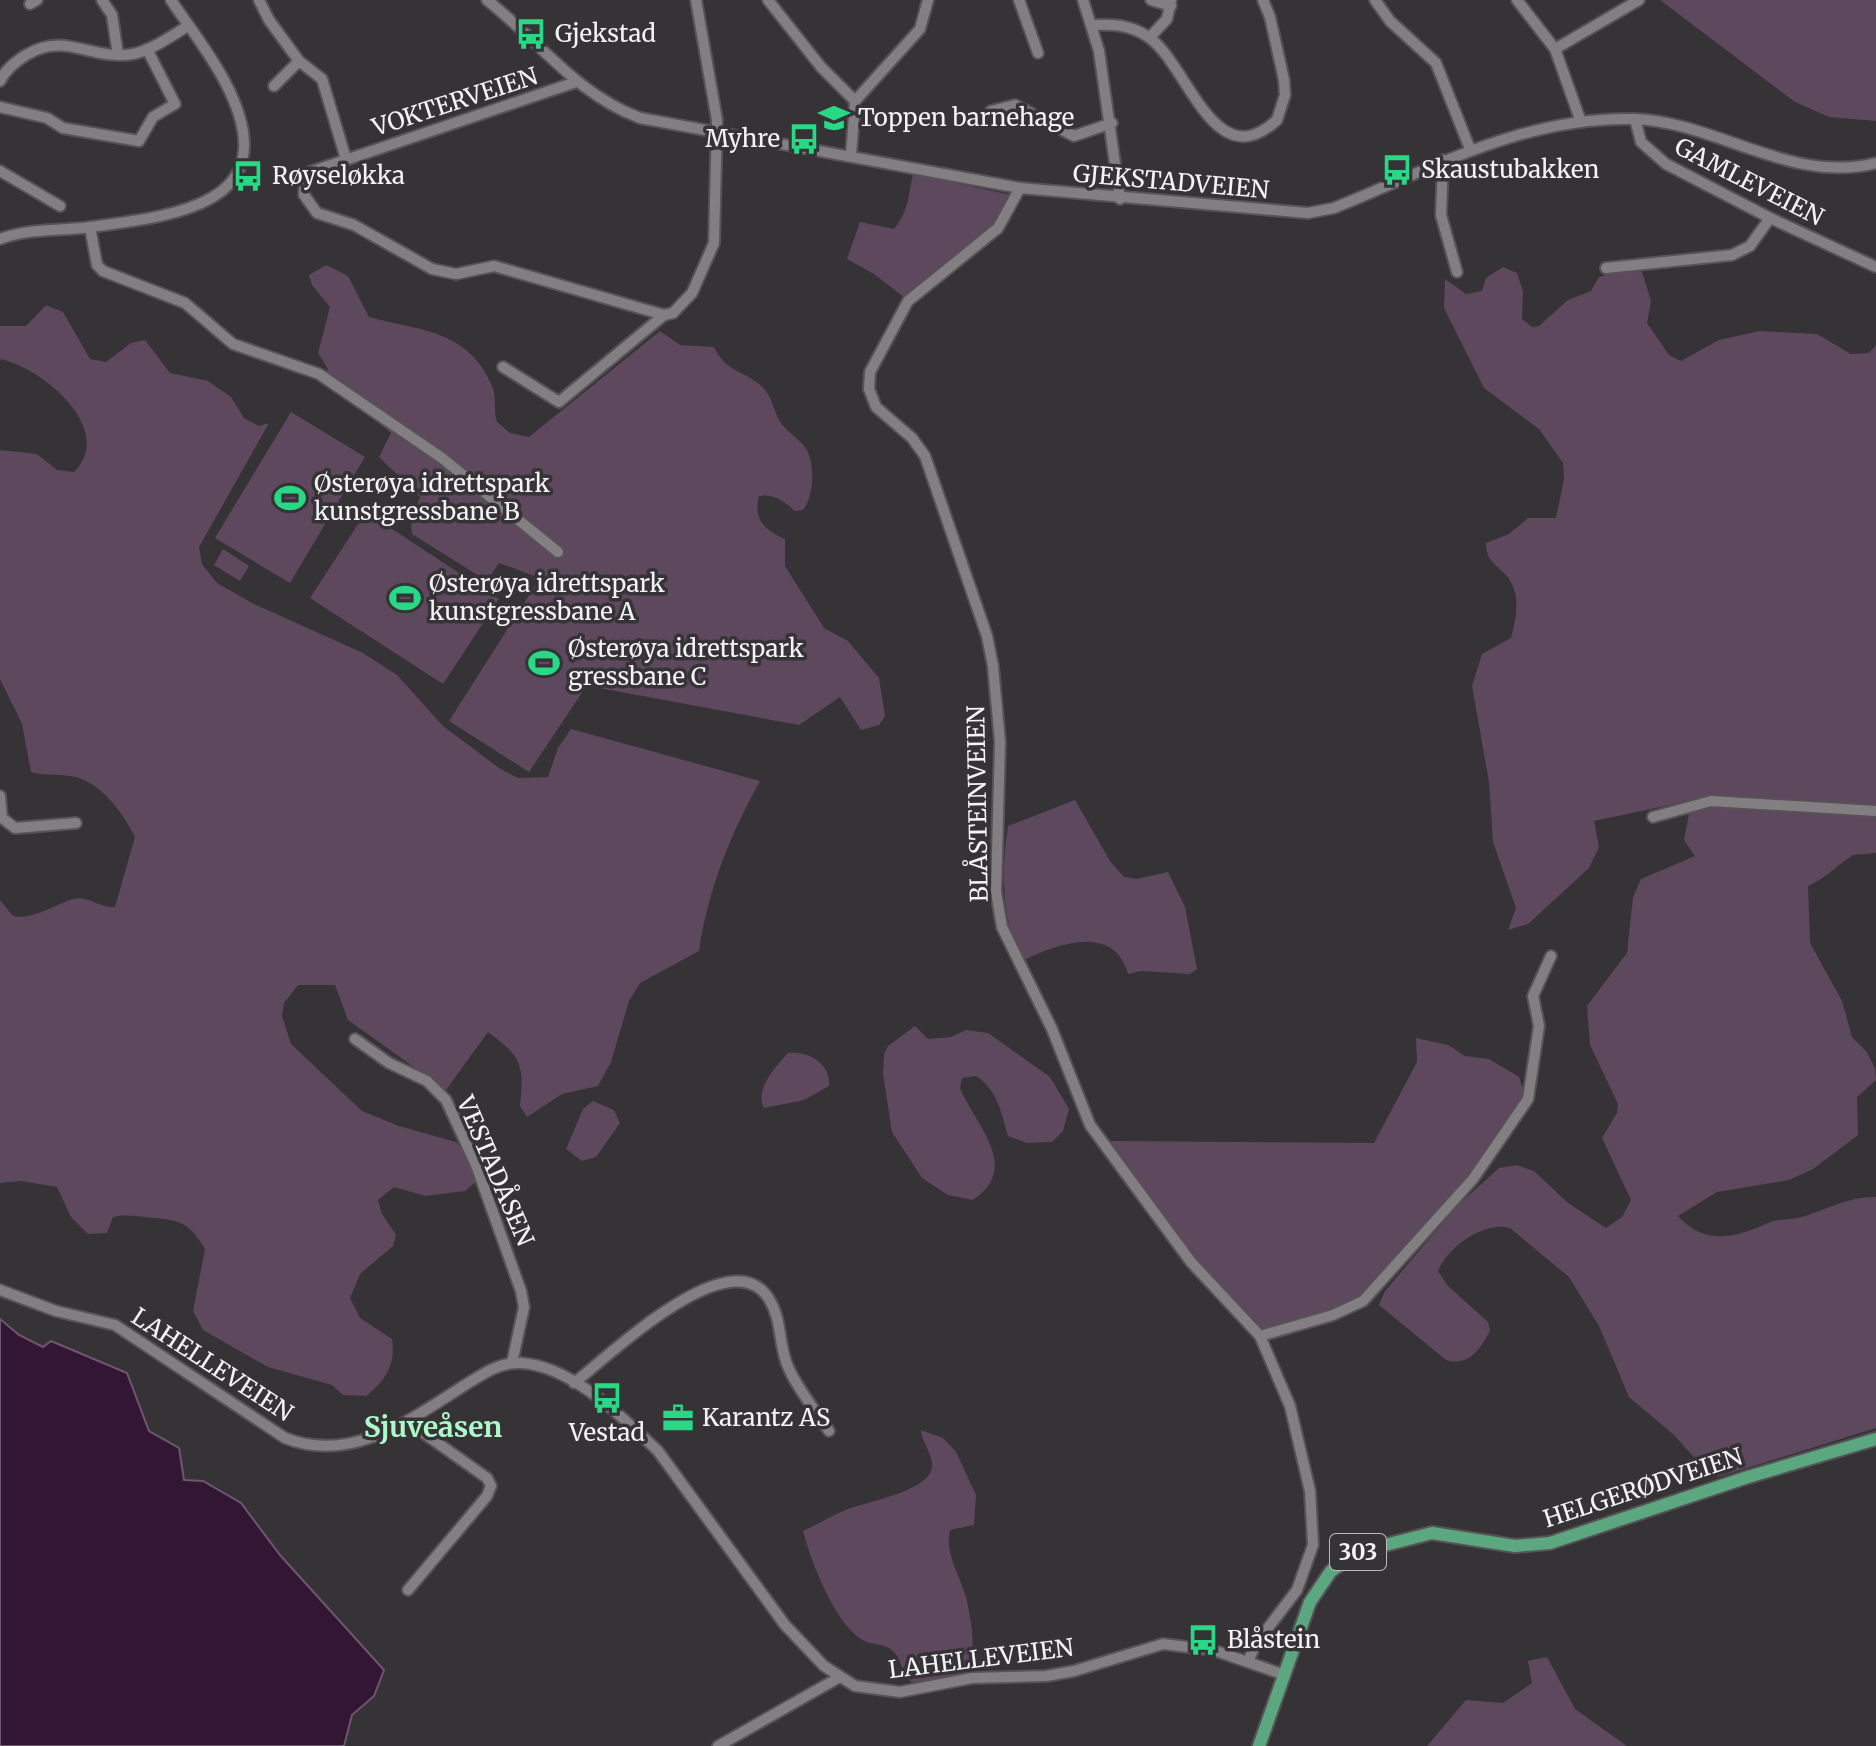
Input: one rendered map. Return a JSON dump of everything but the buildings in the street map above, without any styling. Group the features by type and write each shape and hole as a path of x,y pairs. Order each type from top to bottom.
{"main road":[{"name":"HELGERØDVEIEN","path":"1259,1746 1282,1674 1318,1586 1342,1562 1370,1547 1432,1533 1515,1546 1550,1543 1748,1477 1876,1439"}],"street":[{"path":"102,0 112,15 118,55"},
{"path":"0,239 90,227 196,205 222,193 239,172 246,146 239,115 224,80 171,0"},
{"name":"VOKTERVEIEN","path":"259,0 269,20 299,61 322,79 346,159"},
{"name":"GJEKSTADVEIEN","path":"487,0 599,100 640,118 718,135 1020,188 1285,213 1322,211 1470,149 1520,133 1581,122 1635,119 1683,129 1805,166 1843,170 1876,163"},
{"path":"503,367 559,402 664,315 673,313 692,293 714,243 718,135 696,0"},
{"path":"768,0 821,67 855,101"},
{"path":"851,156 855,101 920,29 928,0"},
{"path":"1019,0 1038,53"},
{"path":"1083,0 1093,25 1112,123 1120,199"},
{"path":"1150,37 1167,19 1171,3 1151,0"},
{"path":"1093,25 1125,26 1150,37 1213,121 1236,137 1249,137 1277,120 1285,95 1270,17 1263,0"},
{"path":"1375,0 1390,21 1436,63 1470,149"},
{"path":"1517,0 1555,49 1581,122"},
{"path":"1555,49 1639,0"},
{"path":"0,81 17,60 49,44 118,55 147,49 188,26"},
{"path":"0,107 47,118 63,128 139,141 153,117 175,104 147,49"},
{"path":"274,86 299,61"},
{"name":"VOKTERVEIEN","path":"576,82 310,172 305,180 304,195 317,213 354,225 403,254 446,274 494,266 664,315"},
{"path":"991,111 1015,105 1074,136 1112,123"},
{"name":"GAMLEVEIEN","path":"1635,119 1637,136 1648,152 1770,218 1873,262"},
{"path":"1443,160 1441,215 1457,272"},
{"path":"0,171 60,206"},
{"name":"BLÅSTEINVEIEN","path":"1020,188 1005,219 990,237 908,301 870,372 869,389 876,407 912,438 925,456 987,636 1000,742 996,892 1002,927 1013,956 1052,1029 1090,1125 1191,1262 1260,1336 1290,1406 1310,1491 1313,1545 1297,1590 1255,1645 1248,1662"},
{"path":"1606,268 1732,255 1750,246 1770,218"},
{"path":"90,227 97,265 103,271 185,303 233,344 319,374 442,458 558,552"},
{"path":"0,796 2,818 15,828 76,823"},
{"path":"1653,817 1690,804 1711,801 1876,811"},
{"path":"1260,1336 1333,1315 1363,1301 1473,1179 1528,1099 1539,1026 1533,996 1551,956"},
{"name":"VESTADÅSEN","path":"355,1039 389,1063 427,1081 446,1100 489,1198 521,1291 524,1307 512,1363"},
{"path":"574,1383 675,1304 716,1282 745,1283 767,1295 782,1331 788,1367 829,1431"},
{"name":"LAHELLEVEIEN","path":"0,1290 56,1311 115,1325 298,1443 330,1448 347,1445 408,1422 484,1374 512,1363 543,1367 574,1383 637,1431 666,1460 785,1625 809,1653 840,1677 870,1689 900,1692 972,1678 1074,1671 1163,1644 1213,1650 1282,1674"},
{"path":"408,1422 487,1478 491,1486 487,1496 408,1590"},
{"path":"718,1746 840,1677"}],"shaded area":[{"path":"1660,0 1876,0 1876,121 1829,117 1795,102"},
{"path":"913,174 1011,195 991,232 938,268 905,298 874,274 847,259 860,222 894,229 905,209"},
{"path":"326,265 348,276 369,317 441,335 470,353 492,386 497,422 510,433 529,437 660,331 680,345 714,347 725,363 752,379 768,394 781,423 807,450 812,472 811,489 803,510 795,511 774,497 764,495 759,496 759,518 766,528 785,539 785,566 824,628 848,641 879,678 885,716 879,725 861,730 840,697 799,725 594,687 589,682 529,772 449,721 540,578 499,563 487,581 412,534 411,523 420,497 379,457 391,433 343,393 321,384 328,369 318,353 330,307 312,285 309,275"},
{"path":"1503,267 1517,273 1523,291 1522,319 1532,327 1539,326 1568,300 1591,291 1599,277 1631,268 1642,272 1651,301 1647,323 1669,355 1681,361 1719,340 1760,331 1817,334 1851,354 1869,353 1876,345 1876,853 1853,855 1808,886 1810,943 1842,1001 1852,1037 1866,1051 1875,1068 1876,1080 1857,1097 1858,1135 1813,1169 1789,1180 1717,1192 1678,1216 1699,1232 1732,1235 1772,1222 1798,1218 1846,1201 1876,1197 1876,1428 1718,1477 1708,1473 1674,1435 1629,1397 1599,1326 1569,1277 1510,1228 1489,1228 1478,1232 1458,1245 1438,1271 1448,1286 1488,1322 1490,1331 1478,1350 1467,1359 1446,1360 1379,1305 1385,1291 1458,1205 1499,1168 1517,1165 1534,1171 1568,1203 1606,1228 1622,1217 1631,1200 1602,1138 1617,1113 1618,1104 1590,1045 1587,1006 1627,953 1633,897 1641,879 1695,856 1684,840 1689,814 1684,802 1594,821 1599,847 1589,868 1528,924 1508,930 1516,908 1493,842 1489,782 1472,686 1482,654 1511,638 1516,598 1511,582 1489,558 1486,543 1509,534 1528,518 1556,518 1564,479 1563,463 1539,429 1484,388 1444,308 1445,279 1466,294 1482,291 1486,278"},
{"path":"46,305 63,312 90,359 106,362 131,343 145,340 170,373 208,381 231,397 244,418 259,426 269,423 199,547 202,564 217,583 252,603 363,653 397,675 443,726 499,768 518,778 548,777 558,748 571,729 760,781 722,863 708,906 699,951 640,983 629,1001 611,1062 598,1086 562,1094 527,1117 520,1106 522,1081 519,1063 488,1032 446,1090 348,1020 335,985 298,985 284,1003 282,1016 291,1044 362,1111 399,1126 456,1142 469,1158 477,1181 465,1191 425,1196 394,1187 378,1200 382,1214 396,1235 393,1246 360,1274 350,1298 360,1318 392,1339 393,1348 391,1364 384,1378 366,1396 343,1395 332,1385 268,1367 203,1330 193,1311 205,1249 187,1226 166,1219 122,1216 113,1217 107,1233 88,1234 71,1217 57,1187 21,1181 0,1183 0,900 13,916 21,917 78,898 115,907 135,837 117,808 91,784 70,776 31,772 22,724 0,679 0,450 37,454 57,470 74,472 85,455 86,437 80,419 68,402 35,374 0,359 0,326 26,326"},
{"name":"Østerøya idrettspark kunstgressbane B","path":"291,412 365,457 290,583 215,538"},
{"name":"Østerøya idrettspark kunstgressbane A","path":"366,512 499,599 443,684 310,598"},
{"path":"223,549 249,566 240,581 214,565"},
{"path":"1075,800 1110,861 1124,877 1137,879 1168,872 1185,907 1197,969 1190,974 1141,971 1128,974 1121,958 1098,943 1068,944 1024,960 1019,958 1004,893 1008,826"},
{"path":"915,1026 928,1039 951,1037 966,1030 988,1033 1050,1077 1069,1109 1063,1131 1052,1142 1027,1143 1008,1136 998,1103 983,1081 976,1076 962,1078 960,1088 984,1131 994,1160 994,1174 987,1187 973,1200 948,1195 922,1178 892,1132 883,1074 884,1054 888,1046"},
{"path":"1416,1038 1448,1045 1465,1056 1489,1059 1519,1077 1525,1094 1452,1197 1389,1268 1353,1303 1280,1329 1261,1330 1186,1247 1108,1141 1374,1143 1417,1062"},
{"path":"788,1053 803,1054 817,1060 826,1071 829,1086 804,1100 764,1108 764,1086"},
{"path":"593,1101 614,1110 620,1123 596,1157 582,1161 566,1149 583,1109"},
{"path":"0,1319 19,1335 43,1347 51,1341 127,1373 149,1431 179,1448 184,1480 203,1481 241,1503 280,1555 384,1670 374,1696 352,1715 344,1746 0,1746"},
{"path":"921,1430 943,1438 956,1452 976,1495 974,1525 950,1530 949,1538 951,1555 966,1597 973,1645 969,1674 913,1683 894,1652 861,1639 842,1619 818,1574 803,1531 848,1509 907,1490 926,1478 932,1461"},
{"path":"1547,1657 1575,1709 1627,1746 1427,1746 1466,1700 1503,1703 1532,1683 1528,1661"}],"place":[{"name":"Gjekstad","path":"531,34"},
{"name":"Toppen barnehage","path":"834,118"},
{"name":"Myhre","path":"804,139"},
{"name":"Skaustubakken","path":"1397,170"},
{"name":"Røyseløkka","path":"248,176"},
{"name":"Østerøya idrettspark kunstgressbane B","path":"290,498"},
{"name":"Østerøya idrettspark kunstgressbane A","path":"405,598"},
{"name":"Østerøya idrettspark gressbane C","path":"544,663"},
{"name":"Vestad","path":"607,1398"},
{"name":"Karantz AS","path":"678,1418"},
{"name":"Blåstein","path":"1203,1640"}],"district":[{"name":"Sjuveåsen","path":"433,1427"}]}
